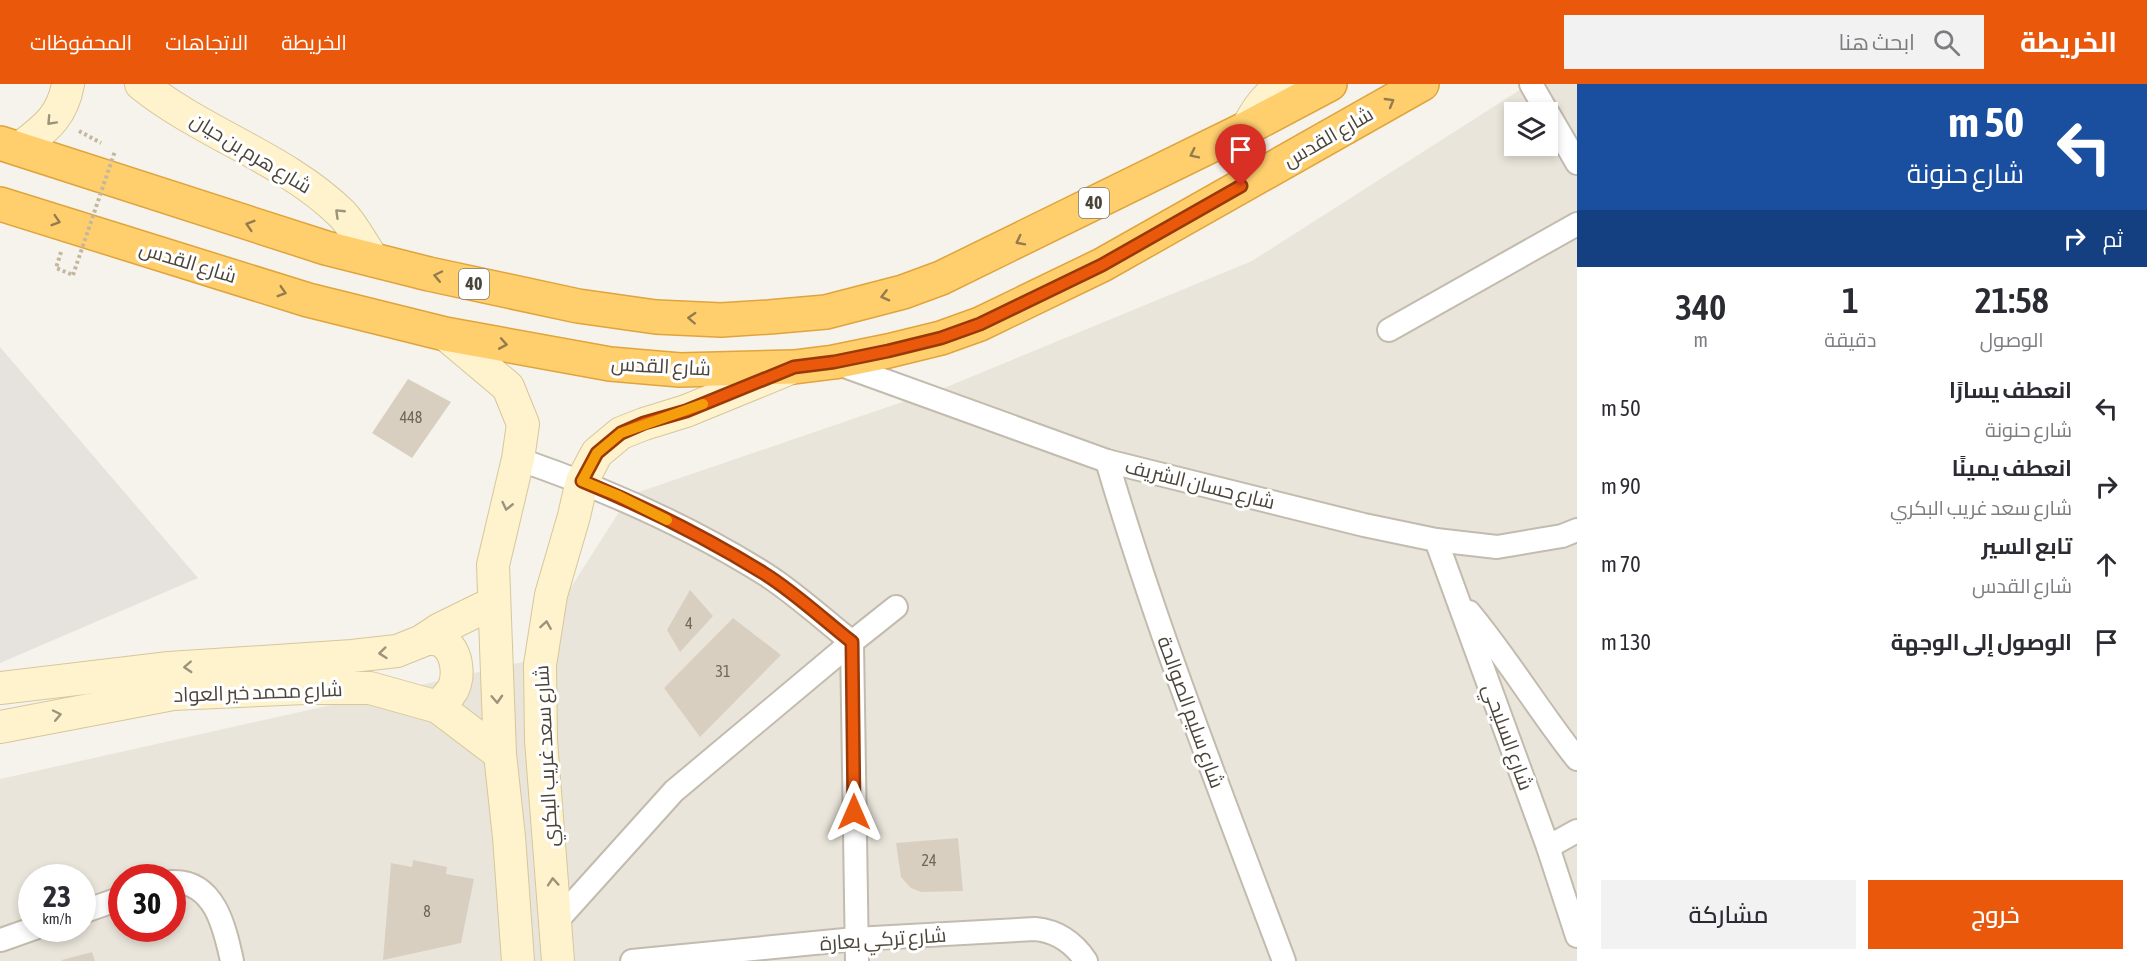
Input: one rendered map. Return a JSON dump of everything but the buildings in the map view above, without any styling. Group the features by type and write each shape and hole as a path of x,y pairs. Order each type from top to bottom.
{"highway":[{"name":"40","path":"9,146 232,220 326,248 429,274 578,306 656,317 721,320 826,312 903,292 941,278 1247,128 1330,84"},
{"name":"شارع القدس","path":"0,204 308,300 445,334 610,364 680,370 794,367 834,362 941,338 980,324 1102,265 1421,84"}],"street":[{"path":"9,146 57,116 65,99 68,84"},
{"name":"شارع هرم بن حيان","path":"141,84 216,132 299,179 344,216 373,260"},
{"path":"1247,128 1269,94 1284,84"},
{"path":"1421,84 1428,84"},
{"path":"1531,84 1542,102"},
{"path":"1558,130 1577,163"},
{"path":"1389,330 1577,224"},
{"name":"شارع سعد غريب البكري","path":"445,334 508,387 523,424 518,459 493,565 500,754 518,961"},
{"name":"شارع حسان الشريف","path":"834,362 1107,461 1364,525 1436,540 1497,547 1562,536 1577,530"},
{"name":"شارع سعد غريب البكري","path":"558,961 542,740 540,665 551,595 582,481 597,453 621,433 644,423 686,411 794,367"},
{"path":"518,459 619,496 681,527 767,575 852,642"},
{"name":"شارع سليم الصوالحة","path":"1107,461 1126,526 1159,622 1284,961"},
{"name":"شارع السليحي","path":"1436,540 1548,847 1577,936"},
{"path":"1459,599 1577,759"},
{"name":"شارع محمد خير العواد","path":"0,688 169,669 397,651 493,603"},
{"path":"556,922 674,791 896,607"},
{"path":"425,639 444,642 449,647 456,666 457,673 453,690 438,707"},
{"path":"852,642 856,950"},
{"name":"شارع محمد خير العواد","path":"0,727 173,694 305,688 370,688 438,707 500,754"},
{"path":"1548,847 1577,831"},
{"path":"186,883 197,887 213,903 225,927 232,961"},
{"name":"شارع تركي بعارة","path":"632,961 856,950 1035,929 1048,930 1057,934 1075,946 1086,961"},
{"path":"3,946 18,938"}],"path":[{"path":"56,268 73,275 115,151 80,132"}],"shaded area":[{"path":"1529,84 1577,84 1577,961 0,961 0,779 523,662 630,495 949,386 1252,261"},
{"path":"0,347 198,578 0,663"}],"slow traffic":[{"path":"667,520 582,481 597,453 621,433 703,404"}],"route":[{"path":"854,812 852,642 767,575 681,527 619,496 582,481 597,453 621,433 644,423 686,411 794,367 888,351 941,338 980,324 1102,265 1241,186"}]}
